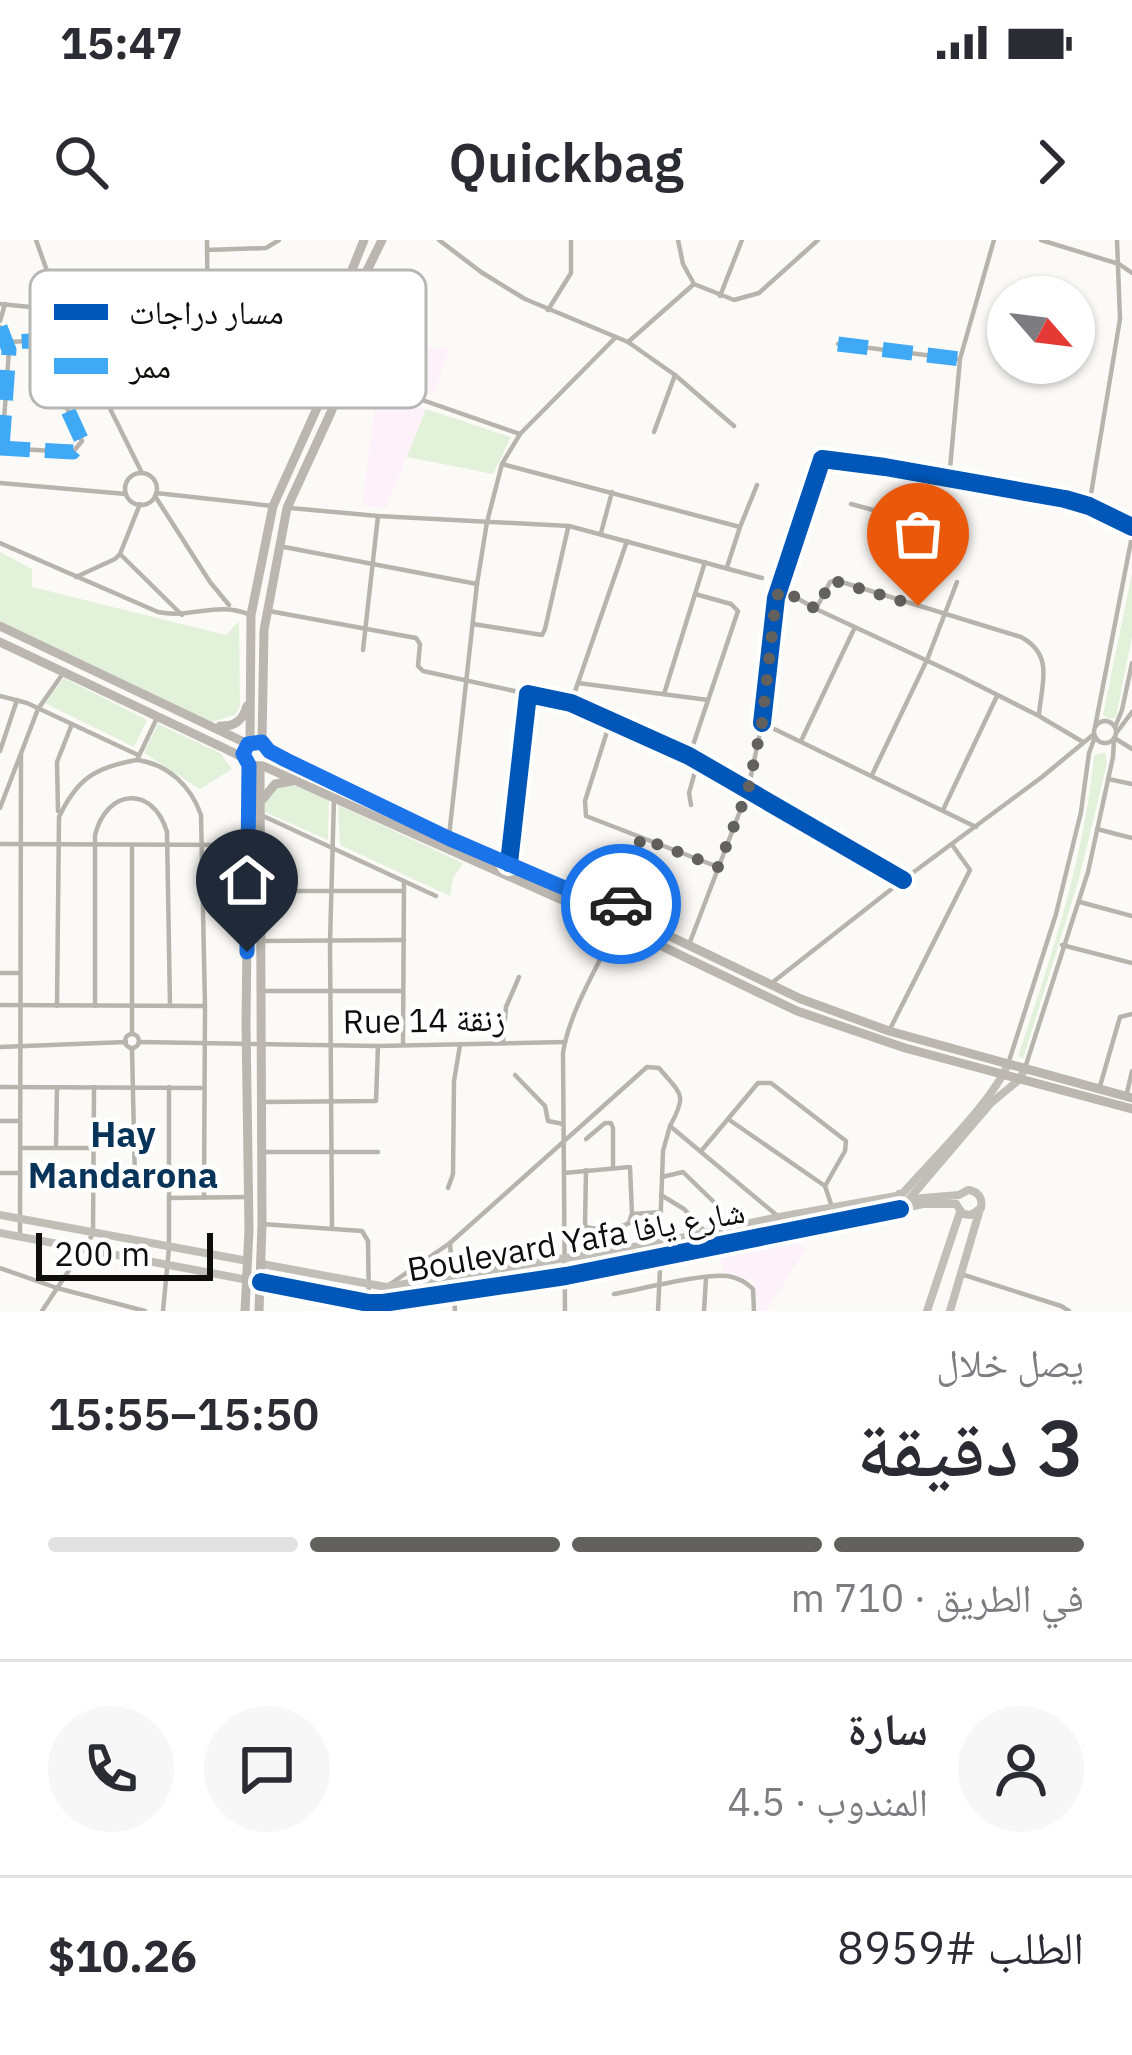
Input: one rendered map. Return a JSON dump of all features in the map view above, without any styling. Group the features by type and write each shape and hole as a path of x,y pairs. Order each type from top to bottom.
{"main road":[{"path":"352,270 364,240"},
{"path":"367,270 382,240"},
{"path":"254,764 269,758 257,745 250,695 251,615 273,506 317,408"},
{"path":"257,745 266,610 286,508 332,408"},
{"path":"0,627 448,838 618,911 769,986 1132,1109"},
{"path":"0,646 618,925 797,1011 886,1042 1006,1068"},
{"path":"211,725 237,723 250,695"},
{"path":"257,745 244,750 254,764 261,809 259,1311"},
{"path":"245,1311 248,845 254,764"},
{"path":"261,809 274,784 294,780"},
{"path":"1022,1074 1129,1097"}],"street":[{"path":"36,240 47,270"},
{"path":"207,240 207,270"},
{"path":"207,250 266,248 279,240"},
{"path":"439,240 491,279 548,310 628,342 734,426"},
{"path":"548,310 572,273 572,240"},
{"path":"678,240 685,271 694,284 742,300 759,293 818,240"},
{"path":"720,296 742,240"},
{"path":"949,479 959,359 994,240"},
{"path":"1041,240 1119,264 1132,273"},
{"path":"1089,506 1120,319 1117,240"},
{"path":"628,342 694,284"},
{"path":"3,304 0,324 9,358 1,448 67,453 78,449 82,441 67,408"},
{"path":"448,838 477,584 502,464 520,434 615,338"},
{"path":"6,342 30,340"},
{"path":"838,344 959,359"},
{"path":"654,432 675,375"},
{"path":"426,401 520,434"},
{"path":"110,408 142,473 154,481 156,495 210,582 231,607 251,615"},
{"path":"688,946 748,790 762,723 776,598 822,460 1065,499 1132,527"},
{"path":"502,464 740,527"},
{"path":"142,473 128,479 130,501 148,503 156,495"},
{"path":"851,504 917,522 925,515 936,477"},
{"path":"0,483 126,494"},
{"path":"727,567 757,484"},
{"path":"601,534 612,492"},
{"path":"156,495 273,506"},
{"path":"76,577 120,554 140,504"},
{"path":"286,508 568,526 762,578"},
{"path":"363,650 378,516"},
{"path":"473,624 538,636 544,633 568,526"},
{"path":"905,1200 1006,1068 1057,914 1081,812 1132,536"},
{"path":"571,703 627,541"},
{"path":"0,543 150,609 182,615 231,607"},
{"path":"279,546 477,584"},
{"path":"120,554 182,615"},
{"path":"664,694 706,562"},
{"path":"816,609 832,580 1021,637 1043,658 1039,716"},
{"path":"872,775 957,582"},
{"path":"781,589 1083,742"},
{"path":"689,757 738,611 731,604 695,594"},
{"path":"266,610 416,638 421,670 571,703 611,719 698,761 903,880"},
{"path":"801,742 855,628"},
{"path":"905,1200 1022,1074 1088,872 1132,663"},
{"path":"0,808 38,709 64,672"},
{"path":"578,682 709,700"},
{"path":"508,863 528,694"},
{"path":"943,810 998,695"},
{"path":"0,696 72,724 168,771 188,789 201,815 204,1197"},
{"path":"0,751 4,726 17,700"},
{"path":"1095,733 1103,744 1132,712"},
{"path":"59,817 70,794 86,778 138,758 158,717"},
{"path":"611,719 585,801 586,816 718,867"},
{"path":"769,986 1042,777 1106,721 1132,749"},
{"path":"762,723 976,826"},
{"path":"57,1006 57,762 72,724"},
{"path":"20,754 20,1237"},
{"path":"692,805 689,793 698,761"},
{"path":"1108,778 1132,784"},
{"path":"332,1228 334,797"},
{"path":"94,1006 98,823 103,812 117,802 134,798 149,804 166,826 170,1006"},
{"path":"261,809 436,896"},
{"path":"1097,829 1132,838"},
{"path":"618,911 641,838"},
{"path":"0,844 248,845"},
{"path":"889,1030 970,870 952,844"},
{"path":"132,845 132,1034"},
{"path":"403,1046 404,881"},
{"path":"260,891 404,891"},
{"path":"1078,902 1132,916"},
{"path":"565,1311 565,1042 618,925"},
{"path":"260,941 404,940"},
{"path":"1062,945 1132,963"},
{"path":"0,973 20,974"},
{"path":"503,1043 506,1007 519,977"},
{"path":"261,991 402,991"},
{"path":"0,1005 205,1006"},
{"path":"1099,1089 1120,1017 1132,1014"},
{"path":"125,1042 127,1036 138,1036 140,1042 132,1048"},
{"path":"0,1047 125,1042 132,1048 135,1182"},
{"name":"Rue 14 زنقة","path":"140,1042 403,1046 565,1042"},
{"path":"448,1188 453,1174 454,1081 460,1045"},
{"path":"261,1102 376,1101 378,1046"},
{"path":"359,1311 371,1307 386,1287 450,1243 652,1066 659,1068 682,1097 664,1142 661,1212 668,1258 660,1269 658,1311"},
{"path":"1129,1097 1132,1071"},
{"path":"515,1075 544,1106 548,1121 563,1124"},
{"path":"702,1150 758,1083 771,1083 846,1141 825,1186"},
{"path":"0,1087 203,1088"},
{"path":"56,1148 57,1087"},
{"path":"42,1311 93,1234 94,1087"},
{"path":"164,1311 169,1264 169,1087"},
{"path":"728,1119 825,1186 832,1207"},
{"path":"0,1121 20,1121"},
{"path":"586,1138 611,1123 613,1167"},
{"path":"670,1126 796,1232"},
{"path":"20,1148 94,1148"},
{"path":"261,1152 378,1152"},
{"path":"564,1172 613,1167 631,1168 629,1222 622,1227 588,1228 584,1224 586,1170"},
{"path":"934,1170 932,1188 940,1196"},
{"path":"662,1177 683,1172 717,1205"},
{"path":"0,1173 20,1173"},
{"path":"94,1183 170,1182"},
{"path":"927,1311 958,1204 968,1190 976,1192 981,1208 950,1311"},
{"path":"662,1195 710,1232 717,1247"},
{"name":"Boulevard Yafa شارع يافا","path":"262,1264 386,1287 564,1260 832,1207 940,1196 958,1204"},
{"path":"170,1198 249,1197"},
{"name":"Boulevard Yafa شارع يافا","path":"261,1282 371,1307 668,1258 796,1232 905,1200 958,1204"},
{"path":"958,1204 971,1215 981,1208"},
{"path":"632,1214 661,1212"},
{"path":"0,1215 248,1261"},
{"path":"262,1224 360,1230 367,1237 371,1307"},
{"path":"0,1233 248,1280"},
{"path":"450,1243 455,1311"},
{"path":"652,1244 652,1260 660,1269"},
{"path":"589,1255 595,1270"},
{"path":"0,1268 123,1309 145,1311"},
{"path":"508,1268 512,1282"},
{"path":"961,1274 1069,1311"},
{"path":"614,1294 730,1276 754,1289 754,1311"},
{"path":"704,1311 706,1278"},
{"path":"85,1311 86,1296"}],"shaded area":[{"path":"450,348 433,396 426,393 426,349"},
{"path":"375,408 426,409 386,508 362,506"},
{"path":"793,1237 806,1249 766,1311 758,1311 752,1281 723,1271 719,1253"}],"green space":[{"path":"426,409 511,437 493,474 407,457"},
{"path":"0,552 32,569 32,587 226,635 239,621 240,706 235,715 211,722 0,621"},
{"path":"1132,573 1132,636 1116,717 1110,719 1103,715"},
{"path":"64,678 147,720 134,747 45,703"},
{"path":"158,724 220,753 232,769 200,789 144,753"},
{"path":"1105,752 1107,763 1079,879 1023,1059 1018,1056 1074,870 1094,756"},
{"path":"292,783 329,799 328,840 265,812 270,790"},
{"path":"338,805 463,863 453,878 450,896 340,845"}],"marked path":[{"path":"0,327 9,350 2,448"},
{"path":"6,342 30,341"},
{"path":"838,344 960,359"},
{"path":"0,448 73,452 82,441 67,408"}],"cycle path":[{"path":"762,723 776,598 822,459 1065,499 1132,527"},
{"path":"509,863 528,694 571,703 689,756 903,880"},
{"path":"261,1282 383,1303 566,1276 900,1209"}],"way so far":[{"path":"621,904 641,838 718,867 748,790 781,589 816,609 832,580 918,606"}],"district":[{"name":"Hay Mandarona","path":"123,1154"}],"route":[{"path":"247,952 249,765 243,754 256,741 448,838 618,911 621,904"}]}
